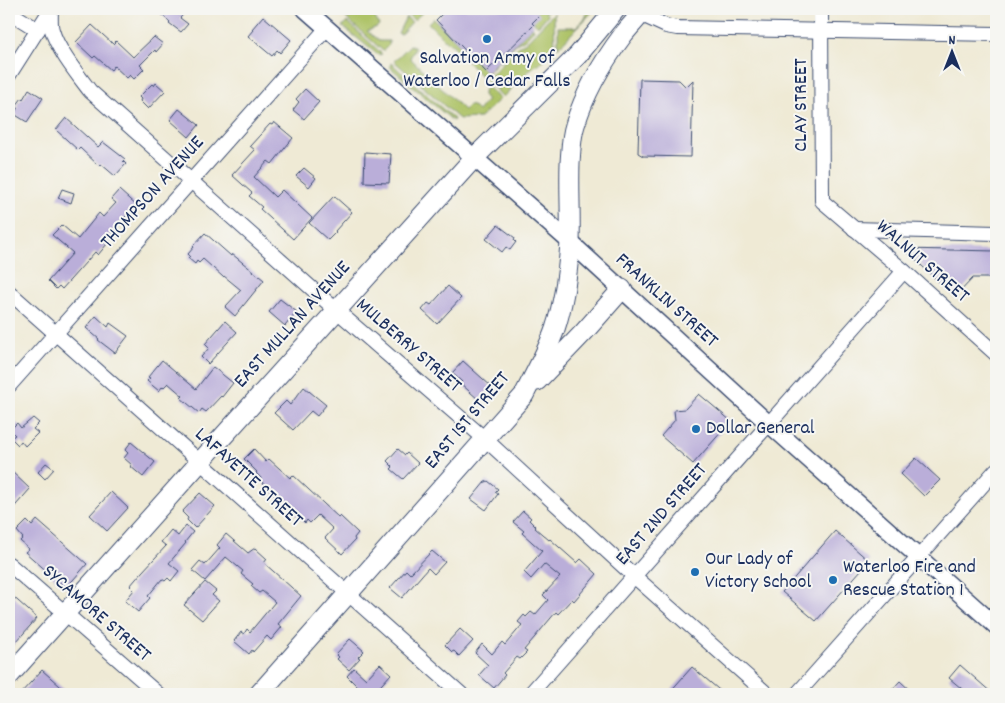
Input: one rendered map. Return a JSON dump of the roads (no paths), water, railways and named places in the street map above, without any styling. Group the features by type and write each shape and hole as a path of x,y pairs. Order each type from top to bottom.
{"highway":[{"name":"EAST MULLAN AVENUE","path":"9,676 474,158 578,55 616,9"},
{"name":"EAST 1ST STREET","path":"259,694 524,394 555,329 562,301 570,242 571,145 574,127 595,76 639,10"},
{"path":"524,394 584,332 622,289"}],"main road":[{"name":"FRANKLIN STREET","path":"305,9 570,242 769,424 996,626"}],"street":[{"path":"9,75 51,9"},
{"name":"MULBERRY STREET","path":"51,9 52,29 61,48 90,91 336,310 485,439 634,576 767,694"},
{"name":"CLAY STREET","path":"821,9 822,201"},
{"path":"639,10 666,26 677,28 996,34"},
{"path":"9,12 38,30"},
{"name":"THOMPSON AVENUE","path":"9,386 327,28"},
{"name":"WALNUT STREET","path":"822,201 904,271 996,354"},
{"path":"854,229 996,233"},
{"name":"EAST 2ND STREET","path":"530,694 904,271"},
{"name":"LAFAYETTE STREET","path":"9,292 461,694"},
{"path":"797,694 996,470"},
{"name":"SYCAMORE STREET","path":"9,564 158,694"}],"place":[{"name":"Salvation Army of Waterloo / Cedar Falls","path":"487,39"},
{"name":"Dollar General","path":"696,429"},
{"name":"Our Lady of Victory School","path":"695,572"},
{"name":"Waterloo Fire and Rescue Station 1","path":"833,580"}]}
